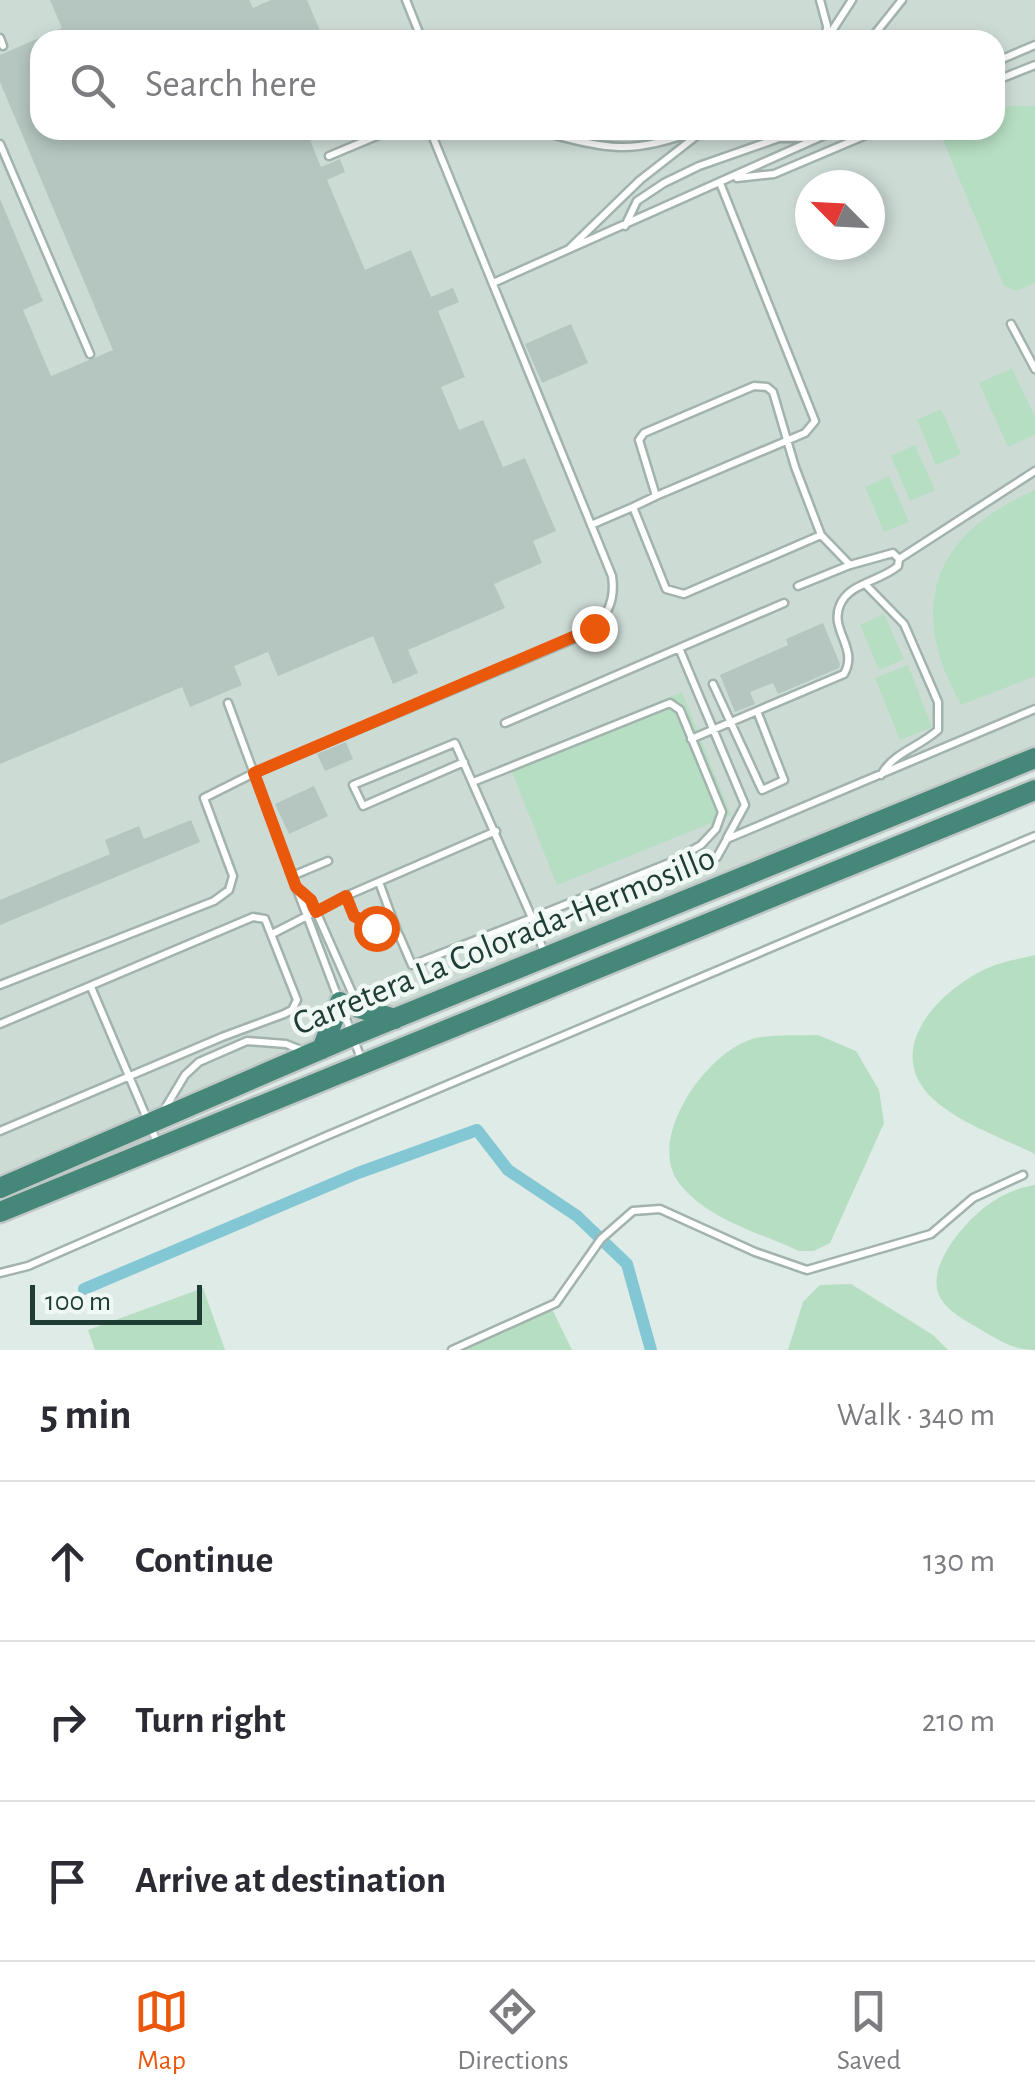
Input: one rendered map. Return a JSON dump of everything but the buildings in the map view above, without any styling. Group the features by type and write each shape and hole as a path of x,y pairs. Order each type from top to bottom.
{"highway":[{"name":"Carretera La Colorada-Hermosillo","path":"0,1188 361,1032 1035,758"},
{"path":"0,1212 1035,790"},
{"path":"317,1051 350,1005 395,1018"}],"lane":[{"path":"406,0 418,30"},
{"path":"820,0 827,30"},
{"path":"832,30 852,0"},
{"path":"878,30 902,0"},
{"path":"1005,58 1035,45"},
{"path":"1005,77 1035,65"},
{"path":"329,156 367,140"},
{"path":"0,984 214,901 229,890 233,876 204,798 594,628 612,604 612,576 434,140"},
{"path":"585,140 624,148 670,140"},
{"path":"565,253 640,180 689,140"},
{"path":"624,226 638,201 664,183 699,166 773,140"},
{"path":"492,283 814,140"},
{"path":"731,179 774,174 854,140"},
{"path":"0,144 90,354"},
{"path":"592,525 804,433 814,422 720,184"},
{"path":"1010,324 1035,369"},
{"path":"656,496 639,440 644,432 754,386 767,386 773,392 821,535 850,565"},
{"path":"691,738 844,674 849,650 837,611 850,591 888,576 899,559 1035,471"},
{"path":"633,507 666,589 674,593 684,594 821,535"},
{"path":"798,586 893,553 899,559"},
{"path":"866,585 904,624 938,702 938,730 922,744 890,759 880,776"},
{"path":"505,722 784,604"},
{"path":"679,648 745,805 717,857"},
{"path":"714,684 762,790 784,780 757,711"},
{"path":"228,703 306,918 350,1005 372,1061"},
{"path":"379,882 412,965 669,863 702,845 716,829 722,812 680,710 670,703 473,782"},
{"path":"727,839 1035,709"},
{"path":"464,762 362,806 353,785 455,742 496,832 546,958"},
{"path":"272,934 346,896 496,832"},
{"path":"0,1273 28,1266 1035,836"},
{"path":"292,876 328,861"},
{"path":"296,887 311,900 372,1061"},
{"path":"346,896 354,916 398,935"},
{"path":"0,1024 253,918 264,919 298,1000 292,1010 0,1131"},
{"path":"90,987 153,1124 158,1146"},
{"path":"153,1124 199,1062 247,1041 317,1051"},
{"path":"452,1350 556,1303 601,1238 633,1211 660,1209 755,1252 807,1270 931,1234 972,1198 1023,1176"}],"shaded area":[{"path":"0,0 1035,0 1035,748 0,1184"}],"green space":[{"path":"1035,106 1035,283 1017,291 1004,286 943,140 1005,140 1005,108"},
{"path":"1012,368 1035,417 1035,435 1008,447 979,383"},
{"path":"941,409 961,454 936,465 917,420"},
{"path":"915,445 935,490 910,501 891,456"},
{"path":"889,476 909,522 884,532 865,487"},
{"path":"1035,490 1035,676 961,705 944,669 935,636 933,606 939,577 952,552 973,528"},
{"path":"884,614 904,659 879,670 860,625"},
{"path":"908,665 932,727 900,740 875,678"},
{"path":"682,692 731,815 557,885 508,762"},
{"path":"1035,955 1035,1154 943,1107 918,1079 913,1060 915,1041 924,1022 953,989 990,967"},
{"path":"818,1035 856,1051 879,1090 884,1123 830,1243 814,1251 799,1251 734,1224 690,1196 671,1164 670,1143 687,1098 719,1059 756,1038"},
{"path":"1035,1185 1035,1350 1005,1343 953,1312 941,1299 937,1275 948,1248 966,1224 997,1199"},
{"path":"851,1284 933,1335 948,1350 788,1350 803,1302 820,1285"},
{"path":"203,1288 225,1350 95,1350 88,1330"},
{"path":"552,1309 572,1350 464,1350"}],"waterway":[{"path":"84,1289 358,1173 477,1130 508,1170 577,1216 627,1264 651,1350"}],"route":[{"path":"376,928 354,916 346,896 316,912 311,900 296,887 254,773 594,628"}]}
